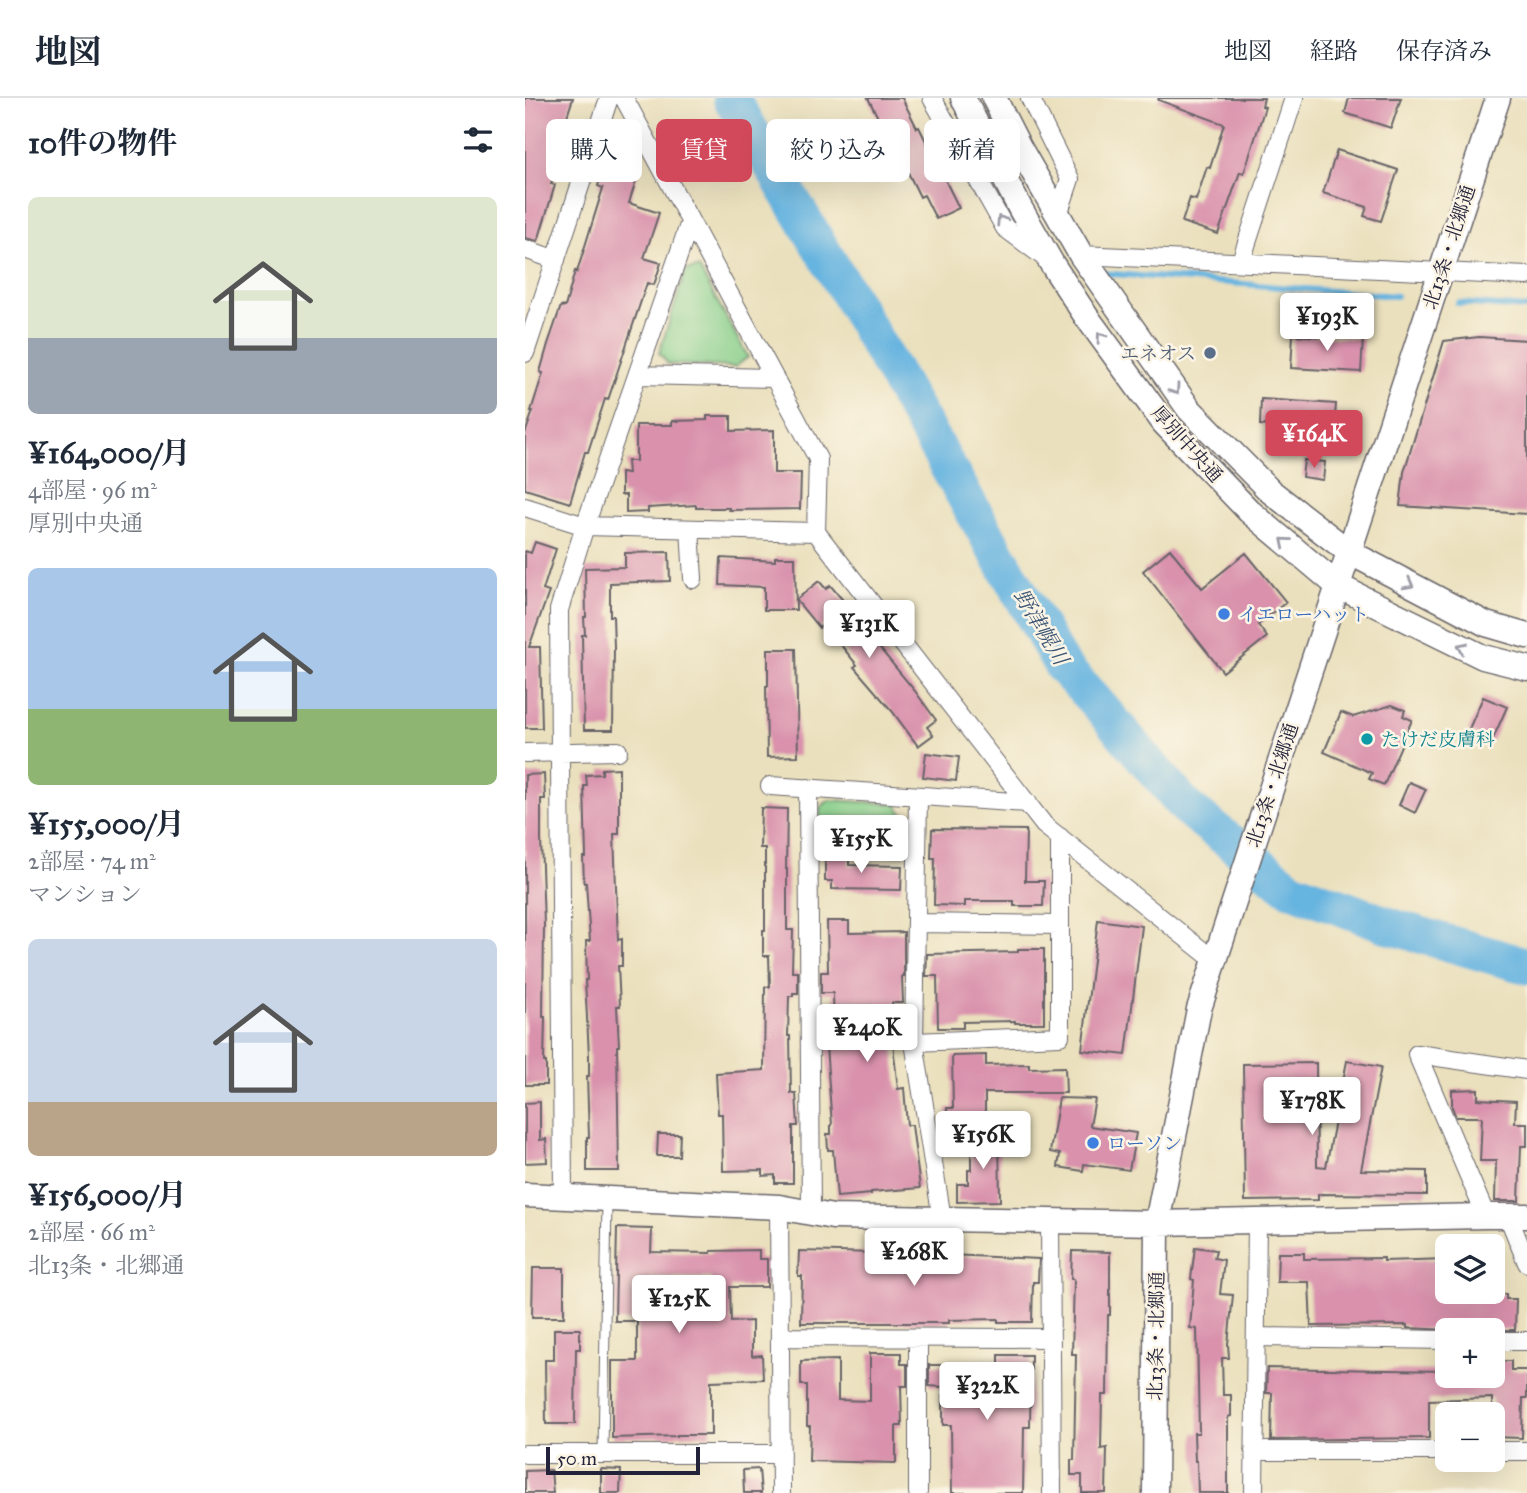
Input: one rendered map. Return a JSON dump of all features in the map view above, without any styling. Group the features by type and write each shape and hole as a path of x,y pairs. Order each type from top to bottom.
{"street":[{"path":"525,353 609,98"},
{"path":"624,98 818,459 816,531 1044,825 1214,960"},
{"path":"932,98 1005,228 1052,264"},
{"name":"厚別中央通","path":"963,98 995,163 1052,264 1086,316 1164,423 1249,511 1338,586 1483,657 1527,668"},
{"name":"厚別中央通","path":"993,98 1081,254 1189,409 1270,491 1349,552 1486,624 1527,636"},
{"path":"1030,98 1070,179 1058,215"},
{"path":"1241,261 1294,98"},
{"name":"北13条・北郷通","path":"1155,1493 1157,1223 1199,1009 1498,98"},
{"path":"563,1197 559,610 585,526 690,222"},
{"path":"525,249 555,260"},
{"path":"1081,254 1527,276"},
{"path":"638,375 774,377"},
{"path":"525,508 585,526 816,531"},
{"path":"690,529 693,579"},
{"path":"525,753 618,751"},
{"path":"770,786 1028,803"},
{"path":"808,788 811,1213"},
{"path":"918,796 914,1042 941,1219"},
{"path":"914,1042 1060,1036 1060,837"},
{"path":"916,923 1060,925"},
{"path":"1527,1070 1417,1054 1507,1216 1527,1263"},
{"path":"525,1195 779,1207 833,1217 1157,1223 1507,1216"},
{"path":"779,1207 781,1493"},
{"path":"1050,1221 1052,1493"},
{"path":"1254,1493 1257,1221"},
{"path":"1255,1336 1435,1340"},
{"path":"780,1337 1051,1338"},
{"path":"918,1338 918,1493"},
{"path":"1505,1340 1527,1341"},
{"path":"1254,1451 1435,1451"},
{"path":"1505,1451 1527,1451"},
{"path":"525,1454 781,1454"}],"lane":[{"path":"603,1454 607,1199"}],"green space":[{"path":"699,268 748,357 735,367 668,364 659,353 686,270"},
{"path":"829,800 896,804 905,816 904,853 858,855 858,840 821,841 820,808"}],"building":[{"path":"525,98 573,98 566,119 546,119 546,182 555,185 538,241 525,238"},
{"path":"868,98 902,98 924,137 924,182 946,182 959,208 936,219 924,195 920,197 910,177 910,119 879,119"},
{"path":"1264,98 1262,106 1265,107 1244,173 1240,172 1218,234 1182,222 1190,198 1196,200 1207,167 1210,168 1224,124 1158,100"},
{"path":"1349,98 1401,98 1391,128 1345,113"},
{"path":"1337,150 1398,170 1381,221 1364,216 1367,207 1323,193"},
{"path":"599,182 636,182 629,203 659,213 644,258 661,263 654,285 647,283 608,400 605,399 588,452 585,452 570,503 525,489 525,434 543,373 540,372 548,344 561,306 565,307 603,188 598,186"},
{"path":"1293,335 1363,339 1361,372 1291,368"},
{"path":"1479,337 1527,340 1527,514 1400,506 1404,472 1444,341"},
{"path":"1261,399 1336,404 1334,430 1260,425"},
{"path":"707,416 731,416 731,431 774,430 774,473 801,473 800,509 729,510 696,508 696,505 648,508 648,512 626,513 626,495 621,495 621,473 628,474 627,461 636,461 636,425 672,425 672,421 707,420"},
{"path":"1304,460 1325,462 1323,480 1302,477"},
{"path":"535,542 556,549 543,590 549,592 529,647 540,647 542,728 525,728 525,551 531,553"},
{"name":"イエローハット","path":"1170,549 1202,588 1246,553 1286,602 1258,625 1267,637 1223,672 1143,571"},
{"path":"669,552 670,581 610,583 614,647 613,730 584,730 582,635 585,635 586,617 585,568 625,567 625,553"},
{"path":"775,557 795,557 796,610 764,610 764,587 720,585 721,558 775,561"},
{"path":"819,581 826,589 830,585 847,605 845,606 936,720 927,727 933,735 918,746 854,667 857,665 824,624 819,628 796,600"},
{"path":"768,649 796,649 798,756 767,757"},
{"path":"1483,697 1507,707 1492,741 1468,731"},
{"name":"たけだ皮膚科","path":"1392,705 1405,710 1403,716 1412,720 1384,785 1369,779 1372,773 1324,752 1341,712 1353,717"},
{"path":"926,753 959,757 956,781 923,777"},
{"path":"619,768 619,834 614,834 618,940 622,939 622,966 618,966 620,1006 617,1006 619,1171 587,1171 589,1055 585,980 586,941 590,941 584,883 584,786 587,786 586,775 602,774 602,769"},
{"path":"544,774 545,799 541,799 541,839 546,1085 525,1085 525,775"},
{"path":"1409,782 1426,789 1415,813 1399,805"},
{"path":"761,808 787,809 787,930 793,930 792,972 798,972 798,993 789,996 788,1036 791,1093 796,1093 798,1126 793,1126 793,1183 775,1183 775,1175 763,1176 763,1170 723,1171 722,1114 718,1114 716,1073 764,1070 765,987 770,987 769,956 763,956 765,848 760,848"},
{"path":"932,829 1026,830 1025,881 1044,881 1043,906 1014,906 1014,901 965,901 965,906 934,905 935,858 931,858"},
{"path":"825,855 849,855 849,865 902,866 901,890 832,889 832,881 825,881"},
{"path":"1098,920 1142,926 1126,1055 1082,1050"},
{"path":"827,921 849,921 849,933 904,932 903,1003 892,1003 894,1054 898,1089 904,1088 907,1125 912,1125 920,1188 837,1197 833,1150 828,1150 827,1134 831,1134 832,1125 825,1033 834,1032 833,993 821,993 821,972 828,972"},
{"path":"1018,949 1044,949 1044,1023 963,1022 963,1028 938,1028 937,976 926,976 927,954 1018,952"},
{"path":"986,1055 986,1065 1065,1067 1066,1093 985,1093 985,1127 947,1127 947,1108 953,1108 952,1056"},
{"path":"1347,1061 1381,1067 1361,1170 1427,1171 1427,1195 1318,1194 1318,1200 1245,1201 1243,1064 1316,1063 1317,1166 1326,1167"},
{"path":"1478,1089 1478,1099 1516,1101 1515,1123 1527,1123 1527,1146 1521,1146 1519,1201 1495,1201 1496,1161 1480,1161 1482,1117 1456,1117 1452,1107 1452,1090"},
{"name":"ローソン","path":"1059,1098 1095,1099 1090,1126 1136,1133 1129,1170 1084,1164 1083,1171 1058,1167 1060,1154 1050,1152"},
{"path":"540,1102 540,1140 546,1139 547,1162 525,1163 525,1103"},
{"path":"658,1134 680,1134 679,1156 657,1156"},
{"path":"971,1134 999,1134 1000,1201 957,1202 957,1184 968,1184 968,1170 971,1170"},
{"path":"617,1228 652,1229 651,1252 711,1253 759,1250 759,1259 767,1259 767,1287 730,1287 731,1322 752,1321 752,1356 762,1355 763,1379 711,1381 711,1435 612,1438 612,1361 637,1361 637,1321 615,1321","holes":["651,1277 711,1278 711,1315 650,1316"]},
{"path":"1195,1247 1216,1250 1214,1258 1224,1260 1220,1294 1233,1295 1229,1358 1222,1358 1223,1395 1231,1395 1231,1416 1228,1417 1228,1493 1198,1493 1194,1433 1199,1433 1197,1329 1190,1328"},
{"path":"912,1250 912,1256 1039,1259 1038,1282 1033,1282 1032,1322 998,1322 998,1319 949,1320 949,1323 801,1323 802,1276 798,1276 799,1251 877,1253"},
{"path":"1072,1251 1110,1252 1107,1395 1102,1395 1101,1449 1107,1448 1106,1493 1082,1493 1082,1475 1071,1475 1071,1460 1074,1460 1076,1354 1072,1354"},
{"path":"1278,1253 1304,1253 1304,1259 1435,1259 1435,1304 1505,1304 1506,1294 1506,1299 1516,1299 1515,1330 1505,1330 1505,1318 1435,1318 1435,1329 1407,1328 1407,1325 1311,1326 1309,1282 1277,1282"},
{"path":"533,1268 564,1268 564,1317 532,1317"},
{"path":"554,1329 580,1329 580,1349 576,1349 575,1424 546,1424 545,1360 554,1360"},
{"path":"870,1353 901,1353 901,1364 907,1364 907,1386 901,1386 902,1426 896,1426 896,1463 809,1461 807,1385 801,1385 801,1361 838,1360 838,1400 870,1401"},
{"path":"999,1355 1031,1355 1030,1427 1024,1427 1023,1493 952,1493 951,1425 943,1425 943,1387 929,1386 929,1365 999,1365"},
{"path":"1505,1361 1511,1361 1511,1370 1527,1370 1522,1438 1505,1437 1505,1402 1492,1402 1492,1398 1429,1400 1429,1438 1271,1440 1272,1393 1266,1393 1267,1368 1435,1371 1435,1388 1505,1388"},
{"path":"601,1469 621,1470 620,1493 601,1493"},
{"path":"759,1469 761,1493 744,1493 743,1470"},
{"path":"551,1470 553,1493 525,1493 525,1471"}],"waterway":[{"name":"野津幌川","path":"731,98 852,300 1062,666 1188,809 1290,888 1393,927 1527,966"},
{"path":"1101,273 1396,296"},
{"path":"1458,303 1527,308"}],"place":[{"name":"エネオス","path":"1210,353"},
{"name":"イエローハット","path":"1224,614"},
{"name":"たけだ皮膚科","path":"1367,739"},
{"name":"ローソン","path":"1093,1143"}]}
